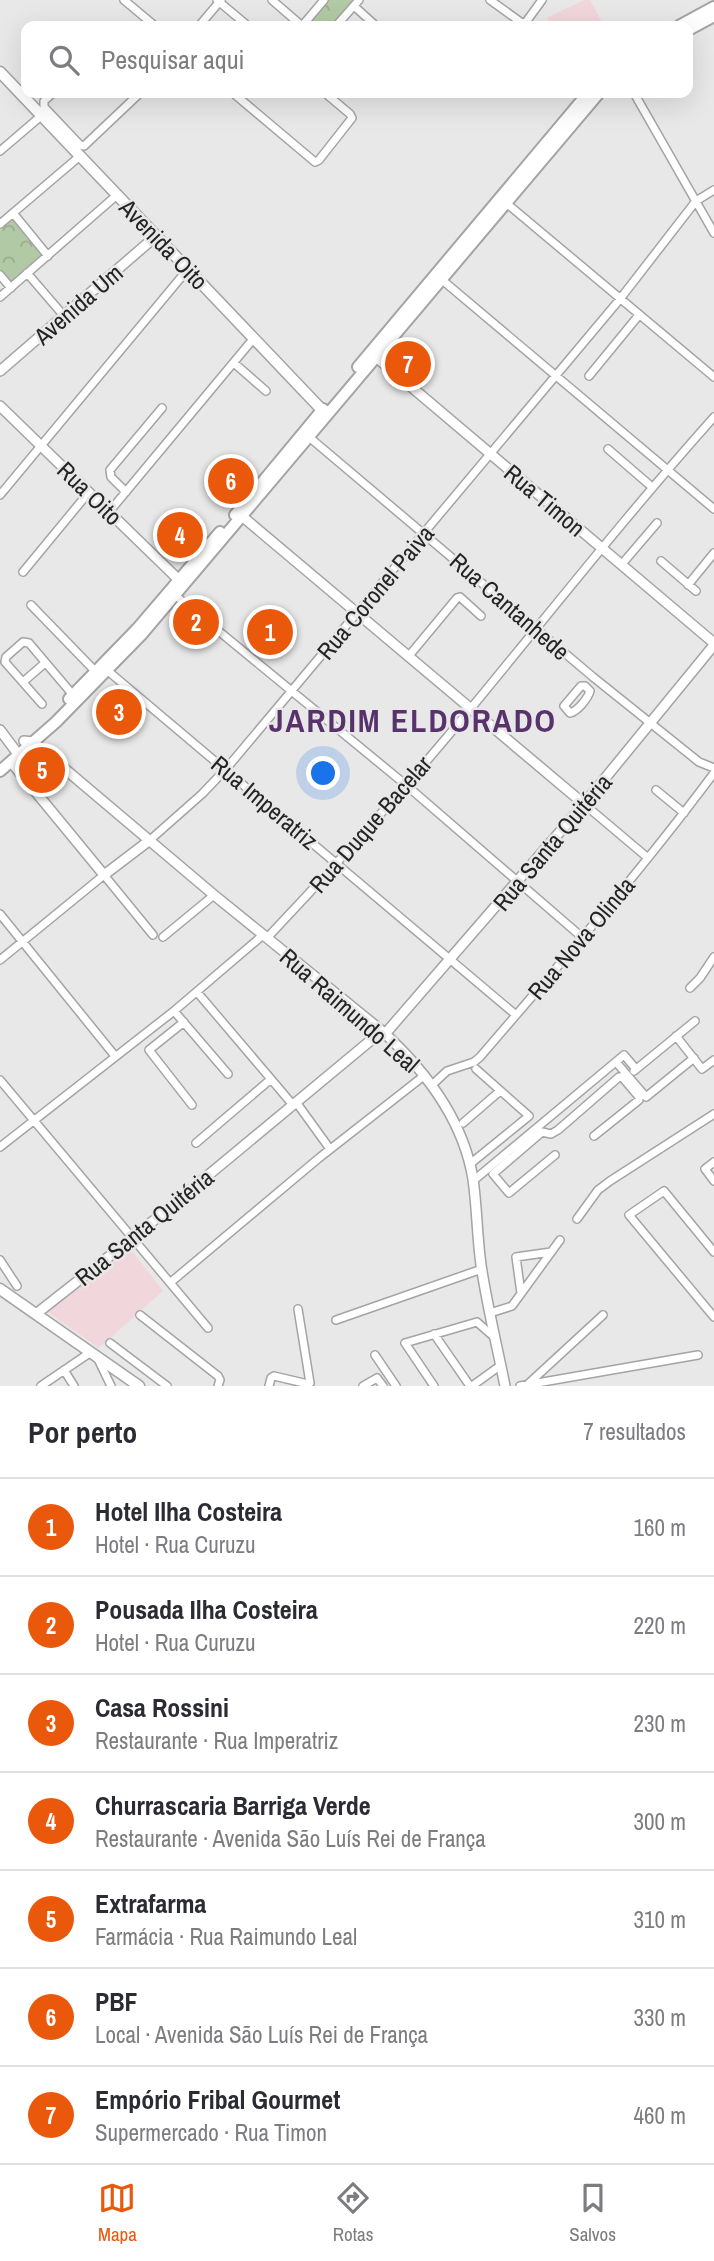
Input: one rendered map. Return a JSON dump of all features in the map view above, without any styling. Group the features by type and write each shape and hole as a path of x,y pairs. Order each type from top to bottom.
{"main road":[{"path":"693,22 713,17"},
{"path":"693,27 713,17"},
{"name":"Avenida Oito","path":"2,74 21,94"},
{"name":"Avenida Oito","path":"24,98 41,116 58,127 80,156 326,411"},
{"path":"6,762 102,672 176,596 584,98"},
{"path":"0,771 15,750 29,742 73,695 102,672 179,580 309,437 326,411 376,357 595,98"},
{"path":"0,1289 139,1386"}],"street":[{"path":"124,0 134,3 150,21"},
{"path":"272,0 296,21"},
{"path":"306,21 324,0"},
{"path":"490,0 519,21"},
{"path":"527,21 542,0"},
{"path":"203,21 219,1 242,21"},
{"path":"340,21 356,3 372,21"},
{"path":"48,98 43,104 58,127 83,146 135,98"},
{"path":"239,98 313,162 317,162 352,118 332,98"},
{"path":"637,98 714,233"},
{"path":"0,151 41,116"},
{"path":"0,224 80,156"},
{"name":"Rua Coronel Paiva","path":"0,960 150,840 226,769 620,299 696,201 714,190"},
{"path":"0,297 117,195"},
{"path":"505,202 559,244 714,377"},
{"path":"13,213 48,256"},
{"name":"Avenida Um","path":"0,371 156,236"},
{"path":"0,495 188,269"},
{"path":"27,273 64,316"},
{"path":"0,275 11,288"},
{"path":"441,279 714,509"},
{"path":"589,376 639,315"},
{"path":"109,512 254,338"},
{"name":"Rua Timon","path":"376,357 714,644"},
{"path":"234,363 266,391"},
{"name":"Rua Oito","path":"0,406 179,580"},
{"path":"126,492 111,477 110,470 162,408"},
{"name":"Rua Duque Bacelar","path":"0,1147 265,937 338,863 471,709 652,487 714,417"},
{"name":"Rua Cantanhede","path":"309,437 593,677 650,724 714,771"},
{"path":"608,449 652,487"},
{"path":"23,572 89,492"},
{"path":"238,517 648,858"},
{"path":"622,564 657,523"},
{"path":"688,585 714,553"},
{"path":"661,561 696,591"},
{"path":"176,596 406,785 583,938"},
{"path":"408,657 457,598 460,597 481,616"},
{"name":"Rua Imperatriz","path":"31,605 102,672 226,769 516,1015"},
{"path":"42,704 5,662 6,657 26,642 73,695"},
{"name":"Rua Santa Quitéria","path":"36,1314 383,1033 518,882 714,644"},
{"path":"23,682 46,663"},
{"path":"585,686 593,677"},
{"path":"0,730 15,750"},
{"name":"Rua Raimundo Leal","path":"29,742 383,1033 425,1075 457,1127 470,1164 482,1269 505,1386"},
{"path":"6,762 153,935"},
{"name":"Rua Nova Olinda","path":"432,1085 447,1071 476,1060 583,938 684,813 714,771"},
{"path":"656,790 684,813"},
{"path":"163,937 215,895"},
{"path":"0,914 115,1056"},
{"path":"690,988 714,957"},
{"path":"197,992 294,1103 330,1149"},
{"path":"174,1010 228,1074"},
{"path":"628,1076 695,1021"},
{"path":"184,1022 149,1050 192,1105"},
{"path":"676,1036 702,1069 714,1060"},
{"path":"473,1181 624,1055 636,1069"},
{"path":"615,1063 646,1097 694,1058"},
{"path":"470,1164 529,1116 476,1069"},
{"path":"171,1282 330,1149 425,1075"},
{"path":"555,1155 509,1193 493,1174 542,1132 551,1134 558,1130 622,1077 639,1100 594,1136"},
{"path":"196,1143 271,1079"},
{"path":"0,1080 208,1328"},
{"path":"463,1123 500,1091"},
{"path":"555,1112 566,1124"},
{"path":"577,1219 598,1190 714,1114"},
{"path":"548,1118 558,1130"},
{"path":"714,1162 705,1171 714,1181"},
{"path":"714,1252 664,1191 629,1215 714,1317"},
{"path":"490,1313 510,1308 560,1240"},
{"path":"521,1293 516,1257 551,1252"},
{"path":"0,1260 17,1286"},
{"path":"336,1320 482,1269"},
{"path":"269,1386 271,1377 274,1376 310,1383 298,1309"},
{"path":"140,1315 218,1376 218,1386"},
{"path":"523,1385 603,1315"},
{"path":"434,1386 405,1343 477,1322 495,1338"},
{"path":"434,1334 471,1386 501,1365"},
{"path":"110,1343 167,1386"},
{"path":"41,1386 93,1354 111,1386"},
{"path":"374,1355 396,1386"},
{"path":"523,1385 698,1355"},
{"path":"64,1370 74,1386"},
{"path":"363,1386 377,1378 383,1386"}],"shaded area":[{"path":"584,0 590,0 601,21 549,21 547,18"},
{"path":"129,1247 163,1291 99,1348 48,1312"}],"green space":[{"path":"327,0 354,0 336,21 311,21"},
{"path":"12,219 43,256 10,285 0,273 0,230"}],"place":[{"name":"Empório Fribal Gourmet","path":"408,364"},
{"name":"PBF","path":"231,481"},
{"name":"Churrascaria Barriga Verde","path":"180,535"},
{"name":"Pousada Ilha Costeira","path":"196,622"},
{"name":"Hotel Ilha Costeira","path":"270,632"},
{"name":"Casa Rossini","path":"119,712"},
{"name":"Extrafarma","path":"42,770"}],"district":[{"name":"JARDIM ELDORADO","path":"413,720"}]}
